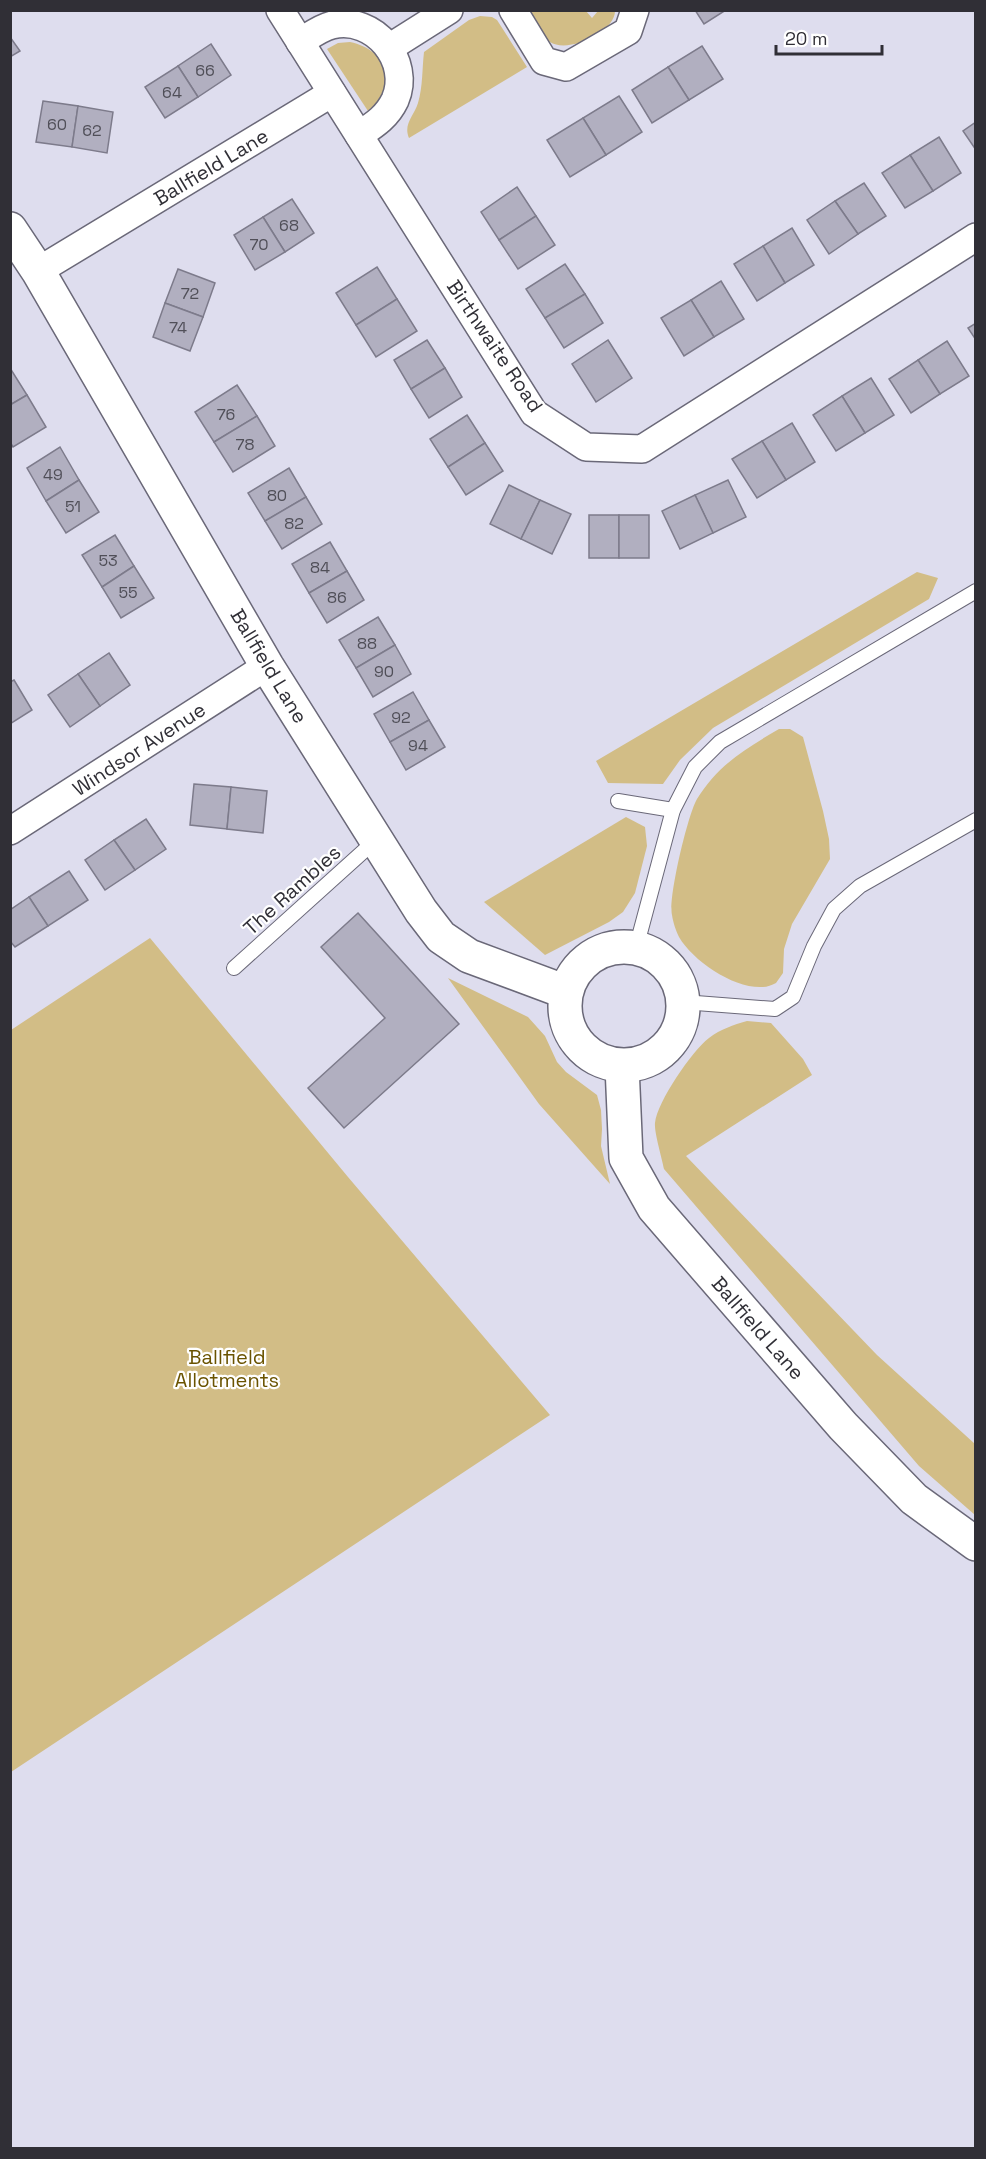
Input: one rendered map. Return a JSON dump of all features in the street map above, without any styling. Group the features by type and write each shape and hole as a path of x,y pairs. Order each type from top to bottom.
{"street":[{"path":"280,10 332,93"},
{"path":"389,48 449,10"},
{"path":"513,10 544,61 566,67 628,31 635,10"},
{"path":"300,42 323,28 346,24 370,31 389,48 399,73 395,99 382,119 359,135"},
{"name":"Birthwaite Road","path":"332,93 534,413 586,447 642,449 975,237"},
{"name":"Ballfield Lane","path":"38,271 332,93"},
{"name":"Ballfield Lane","path":"10,229 38,271 267,666 421,911 441,937 469,956 566,992"},
{"name":"Windsor Avenue","path":"10,831 267,666"},
{"path":"618,947 636,948 654,955 668,967 679,983 683,1002 681,1022 673,1040 659,1054 642,1063 622,1066 605,1063 589,1055 576,1043 568,1027 564,1010 566,992 573,975 584,962 600,952 618,947"},
{"name":"Ballfield Lane","path":"622,1066 626,1158 654,1208 843,1425 914,1498 975,1544"}],"lane":[{"path":"636,948 673,810 695,767 720,742 975,591"},
{"path":"618,801 673,810"},
{"path":"683,1002 775,1009 792,998 814,946 834,909 860,886 975,820"},
{"name":"The Rambles","path":"234,968 376,840"}],"green space":[{"path":"528,11 586,11 592,18 598,11 615,11 613,19 607,26 589,39 568,45 558,45 550,42"},
{"path":"480,16 497,20 527,67 409,138 407,128 421,90 424,52 469,20"},
{"path":"350,42 373,52 385,70 386,80 383,90 368,111 327,49 338,43"},
{"path":"917,572 938,578 929,599 713,728 680,760 663,784 608,783 596,761"},
{"path":"779,729 790,729 803,737 823,811 829,839 830,859 792,924 784,949 783,973 776,983 765,987 752,986 715,972 685,946 673,921 673,892 684,838 697,799 723,767"},
{"path":"626,817 645,827 647,846 635,893 623,912 609,922 545,955 484,902"},
{"name":"Ballfield Allotments","path":"150,938 348,1177 550,1415 11,1772 11,1030"},
{"path":"448,978 528,1017 545,1036 557,1062 566,1072 597,1095 601,1110 601,1146 610,1184 539,1104"},
{"path":"747,1021 771,1023 803,1059 812,1075 686,1156 877,1355 975,1444 975,1515 919,1466 664,1169 655,1123 668,1090 694,1054 709,1038 718,1032"}],"building":[{"path":"695,10 726,10 704,24"},
{"path":"10,37 20,51 10,57"},
{"path":"211,44 231,75 198,97 178,66"},
{"path":"702,46 723,79 689,100 668,67"},
{"path":"178,66 198,97 165,118 145,87"},
{"path":"668,67 689,100 652,123 632,90"},
{"path":"619,96 642,132 606,155 583,118"},
{"path":"43,101 78,106 72,147 36,142"},
{"path":"78,106 113,112 107,153 72,147"},
{"path":"583,118 606,155 570,177 547,140"},
{"path":"976,122 976,150 963,131"},
{"path":"939,137 961,173 933,191 910,155"},
{"path":"910,155 933,191 905,208 882,173"},
{"path":"864,183 886,216 858,234 835,201"},
{"path":"517,187 536,216 499,240 481,212"},
{"path":"292,199 314,233 285,252 263,217"},
{"path":"835,201 858,234 829,254 807,220"},
{"path":"536,216 555,245 518,269 499,240"},
{"path":"263,217 285,252 255,270 234,235"},
{"path":"792,228 814,265 785,283 763,246"},
{"path":"763,246 785,283 757,301 734,264"},
{"path":"565,264 585,294 545,318 526,289"},
{"path":"377,267 397,299 356,325 336,293"},
{"path":"178,269 215,283 203,317 165,303"},
{"path":"721,281 744,319 714,337 691,300"},
{"path":"585,294 603,323 564,348 545,318"},
{"path":"397,299 417,331 376,357 356,325"},
{"path":"691,300 714,337 684,356 661,318"},
{"path":"165,303 203,317 190,351 153,337"},
{"path":"976,323 976,340 968,328"},
{"path":"427,340 445,368 411,389 394,360"},
{"path":"608,340 632,378 596,402 572,364"},
{"path":"947,341 969,376 940,394 918,360"},
{"path":"918,360 940,394 911,413 889,379"},
{"path":"10,368 27,395 10,405"},
{"path":"445,368 462,397 429,418 411,389"},
{"path":"871,378 894,415 865,433 842,396"},
{"path":"237,385 257,416 214,442 195,412"},
{"path":"27,395 46,427 13,447 10,442 10,405"},
{"path":"842,396 865,433 836,451 813,415"},
{"path":"467,415 485,443 448,467 430,439"},
{"path":"257,416 275,446 233,472 214,442"},
{"path":"792,423 815,462 786,480 762,441"},
{"path":"762,441 786,480 757,498 732,459"},
{"path":"485,443 503,471 466,495 448,467"},
{"path":"60,447 79,480 46,501 27,468"},
{"path":"289,468 306,497 265,521 248,493"},
{"path":"79,480 99,512 66,533 46,501"},
{"path":"728,480 746,517 713,533 695,495"},
{"path":"509,485 540,500 521,539 490,524"},
{"path":"695,495 713,533 680,549 662,511"},
{"path":"306,497 322,524 282,549 265,521"},
{"path":"540,500 571,514 552,554 521,539"},
{"path":"589,515 619,515 619,558 589,558"},
{"path":"619,515 649,515 649,558 619,558"},
{"path":"115,535 134,566 102,587 82,555"},
{"path":"330,542 347,571 309,593 292,564"},
{"path":"134,566 154,598 121,618 102,587"},
{"path":"347,571 364,600 327,623 309,593"},
{"path":"378,617 395,645 356,668 339,640"},
{"path":"395,645 411,674 373,697 356,668"},
{"path":"109,653 130,685 100,706 78,674"},
{"path":"78,674 100,706 70,727 48,695"},
{"path":"14,680 32,710 10,724 10,682"},
{"path":"413,692 429,720 390,742 374,714"},
{"path":"429,720 445,747 406,770 390,742"},
{"path":"194,784 231,787 227,829 190,825"},
{"path":"231,787 267,791 263,833 227,829"},
{"path":"146,819 166,849 135,870 114,840"},
{"path":"114,840 135,870 105,890 85,860"},
{"path":"69,871 88,900 48,926 29,897"},
{"path":"29,897 48,926 15,947 10,941 10,910"},
{"path":"358,913 459,1024 344,1128 308,1088 385,1018 321,947"}]}
